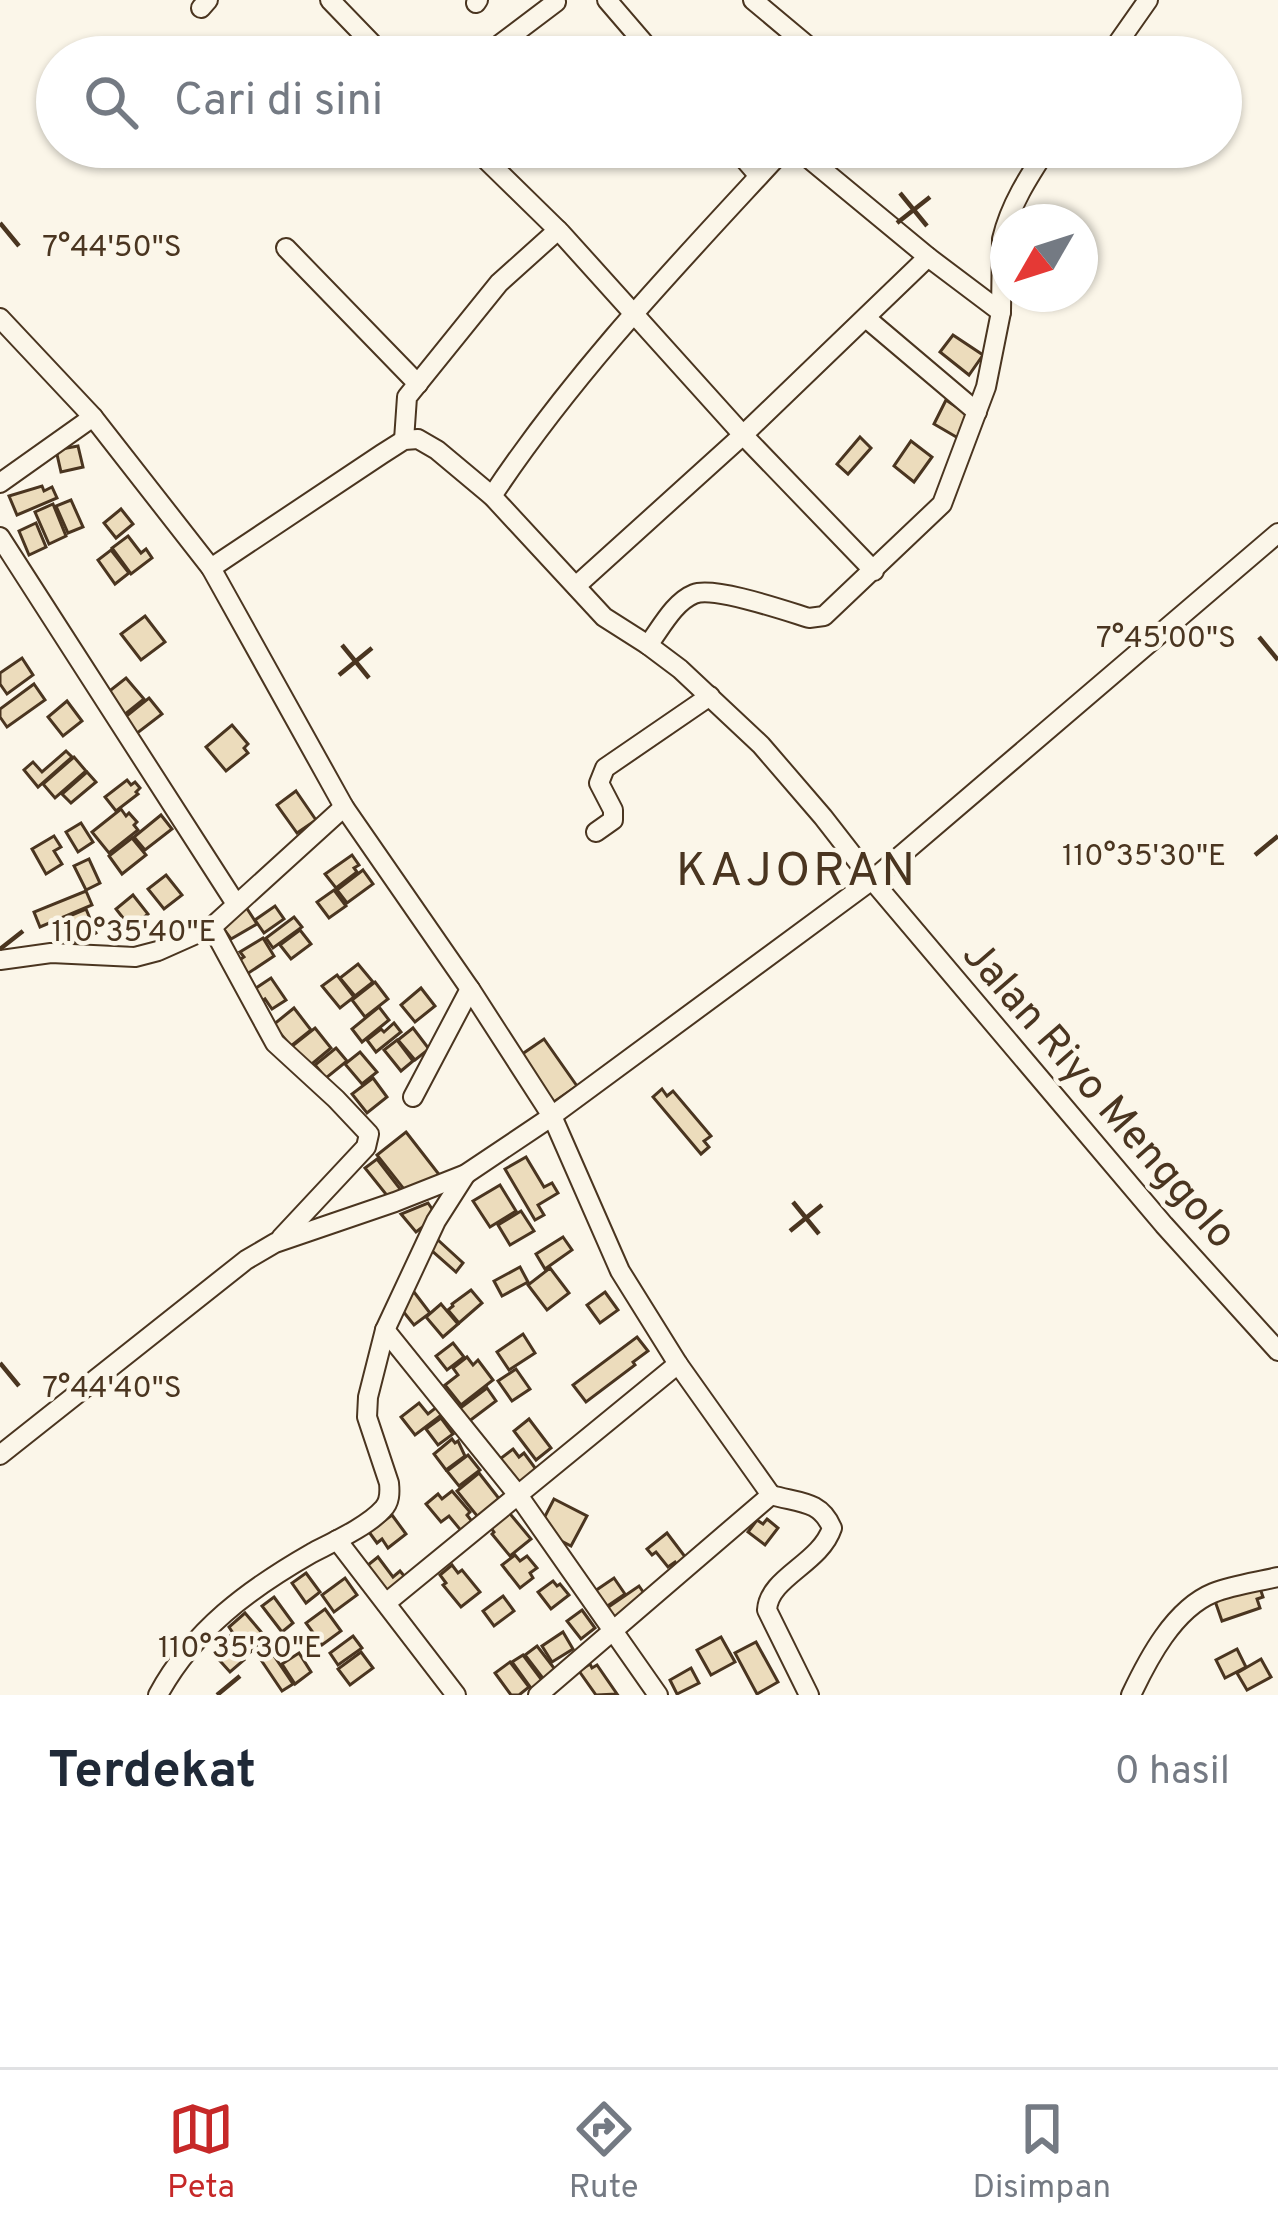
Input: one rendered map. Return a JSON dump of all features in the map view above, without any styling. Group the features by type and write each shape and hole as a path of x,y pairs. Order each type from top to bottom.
{"street":[{"path":"330,0 365,36"},
{"path":"607,0 638,36"},
{"path":"753,0 795,36"},
{"path":"1123,36 1148,0"},
{"path":"511,36 556,2"},
{"path":"495,168 558,230 742,435 874,571"},
{"path":"752,168 759,176"},
{"path":"492,496 522,451 632,314 768,168"},
{"path":"816,168 990,304"},
{"path":"1015,204 1034,168"},
{"path":"219,564 404,440 405,400 499,283 558,230"},
{"path":"286,248 418,384"},
{"path":"576,586 928,257"},
{"path":"648,644 676,607 697,593 719,593 814,618 829,613 874,571 942,504 986,387 1000,312"},
{"path":"0,318 93,417 219,564 343,808 470,989 620,1271 678,1364 771,1495 816,1505 826,1514 832,1528 827,1542 778,1586 766,1610 809,1695"},
{"path":"866,318 977,412"},
{"path":"0,483 93,417"},
{"name":"Jalan Riyo Menggolo","path":"404,440 418,439 437,450 492,496 617,627 648,644 761,745 1150,1209 1278,1351"},
{"path":"0,1455 223,1276 278,1242 466,1174 542,1123 872,880 1278,532"},
{"path":"0,537 236,904"},
{"path":"596,832 611,823 614,814 599,783 605,768 710,696"},
{"path":"0,960 51,952 135,957 212,928 343,808"},
{"path":"212,928 275,1043 370,1134 366,1147 278,1242"},
{"path":"413,1097 470,989"},
{"path":"158,1695 183,1654 227,1609 381,1511 390,1493 367,1417 368,1397 385,1330 436,1221 466,1174"},
{"path":"385,1330 518,1495 658,1695"},
{"path":"386,1603 678,1364"},
{"path":"538,1695 771,1495"},
{"path":"337,1540 456,1695"},
{"path":"1132,1695 1156,1648 1192,1607 1216,1592 1278,1577"}],"building":[{"path":"953,335 983,355 969,375 940,352"},
{"path":"946,400 970,416 958,438 934,424"},
{"path":"860,437 871,448 848,474 837,464"},
{"path":"911,441 932,457 914,482 894,466"},
{"path":"78,446 83,467 61,472 56,450"},
{"path":"42,486 44,491 52,487 57,498 17,515 9,496"},
{"path":"71,500 83,527 68,533 56,506"},
{"path":"53,504 66,536 49,544 35,512"},
{"path":"121,509 133,524 116,538 104,523"},
{"path":"36,523 46,547 29,555 19,531"},
{"path":"128,536 141,553 146,549 152,558 131,574 112,548"},
{"path":"111,550 129,573 115,584 98,560"},
{"path":"145,616 165,642 141,660 121,634"},
{"path":"22,658 33,675 7,694 0,673"},
{"path":"126,678 144,699 124,715 107,693"},
{"path":"34,684 45,700 7,727 0,709"},
{"path":"149,698 162,714 136,734 124,718"},
{"path":"67,701 82,721 63,736 48,717"},
{"path":"232,725 248,744 244,748 248,753 226,771 206,747"},
{"path":"66,751 72,757 38,787 24,770 33,762 42,772"},
{"path":"74,757 86,771 55,798 43,784"},
{"path":"87,772 96,782 71,803 62,794"},
{"path":"127,780 140,788 138,794 116,811 105,797"},
{"path":"296,791 316,820 297,833 277,805"},
{"path":"121,809 137,822 138,830 109,853 92,832"},
{"path":"161,815 172,829 145,850 134,837"},
{"path":"81,823 93,842 78,852 66,832"},
{"path":"54,836 61,847 54,851 62,864 46,874 32,849"},
{"path":"132,838 146,855 122,874 109,856"},
{"path":"352,855 359,865 354,868 357,872 336,888 325,874"},
{"path":"89,859 100,883 86,890 74,866"},
{"path":"363,870 373,884 347,903 337,890"},
{"path":"166,875 182,895 164,909 148,889"},
{"path":"334,890 346,906 329,918 317,902"},
{"path":"86,891 92,905 40,927 34,912"},
{"path":"133,895 148,914 131,928 116,909"},
{"path":"244,904 257,924 231,939 220,924"},
{"path":"275,906 284,919 264,933 255,920"},
{"path":"86,909 96,933 71,944 60,920"},
{"path":"294,917 302,927 273,948 266,938"},
{"path":"300,930 311,944 291,959 280,945"},
{"path":"263,938 274,956 247,974 238,961 244,957 240,952"},
{"path":"358,964 373,982 355,996 340,978"},
{"path":"337,975 354,997 340,1008 322,986"},
{"path":"271,978 286,1000 272,1009 253,990"},
{"path":"375,982 388,999 365,1017 352,1000"},
{"path":"421,988 435,1006 415,1022 401,1005"},
{"path":"379,1007 389,1020 362,1042 352,1029"},
{"path":"294,1008 311,1030 291,1046 273,1025"},
{"path":"394,1023 401,1032 376,1052 367,1040"},
{"path":"315,1028 331,1048 307,1068 291,1047"},
{"path":"413,1028 429,1049 415,1060 398,1040"},
{"path":"544,1039 577,1086 548,1106 515,1059"},
{"path":"397,1040 413,1061 401,1071 384,1050"},
{"path":"336,1048 347,1061 326,1078 315,1065"},
{"path":"360,1052 377,1072 362,1084 345,1064"},
{"path":"373,1078 387,1097 367,1113 352,1094"},
{"path":"662,1089 667,1096 673,1091 711,1136 704,1141 709,1147 701,1154 653,1097"},
{"path":"406,1132 441,1177 407,1193 377,1155"},
{"path":"526,1157 544,1187 552,1183 558,1193 538,1205 544,1215 535,1220 505,1169"},
{"path":"377,1159 404,1194 393,1203 365,1168"},
{"path":"500,1185 516,1211 490,1227 473,1201"},
{"path":"428,1203 437,1216 416,1232 401,1214"},
{"path":"521,1211 534,1231 510,1245 498,1225"},
{"path":"563,1237 572,1250 545,1269 536,1254"},
{"path":"438,1240 463,1263 456,1272 430,1249"},
{"path":"520,1267 528,1282 502,1296 494,1281"},
{"path":"550,1268 569,1293 547,1310 528,1285"},
{"path":"471,1290 482,1303 459,1323 448,1310"},
{"path":"414,1292 430,1313 414,1325 398,1305"},
{"path":"605,1292 618,1310 600,1323 587,1305"},
{"path":"441,1304 458,1324 443,1337 426,1317"},
{"path":"523,1334 535,1353 509,1370 497,1352"},
{"path":"637,1337 648,1351 586,1402 573,1385"},
{"path":"453,1343 464,1357 447,1370 436,1356"},
{"path":"467,1357 473,1365 478,1360 493,1380 461,1405 445,1385 458,1375 453,1368"},
{"path":"516,1369 530,1389 512,1401 498,1381"},
{"path":"487,1388 496,1401 464,1425 455,1412"},
{"path":"419,1403 428,1414 438,1406 444,1413 415,1435 401,1417"},
{"path":"441,1418 453,1434 438,1445 426,1429"},
{"path":"529,1419 551,1448 536,1460 514,1431"},
{"path":"452,1439 465,1456 446,1470 434,1454"},
{"path":"513,1449 519,1457 524,1453 538,1472 516,1489 496,1462"},
{"path":"468,1455 480,1470 459,1486 447,1471"},
{"path":"479,1473 504,1505 482,1522 457,1491"},
{"path":"452,1491 474,1524 463,1533 449,1516 441,1522 426,1504"},
{"path":"554,1499 587,1516 571,1546 546,1533 542,1522"},
{"path":"506,1509 531,1539 510,1556 488,1524"},
{"path":"392,1515 406,1534 388,1548 369,1532"},
{"path":"767,1519 778,1528 765,1545 748,1532 757,1520 763,1524"},
{"path":"667,1533 686,1558 668,1567 647,1549"},
{"path":"515,1555 520,1561 527,1556 537,1568 520,1588 502,1565"},
{"path":"378,1557 393,1577 400,1571 405,1577 383,1594 363,1569"},
{"path":"452,1565 480,1592 461,1607 440,1575"},
{"path":"306,1573 320,1592 306,1603 292,1583"},
{"path":"345,1578 357,1595 334,1612 322,1595"},
{"path":"614,1578 625,1594 606,1607 595,1591"},
{"path":"553,1581 569,1595 551,1609 538,1592"},
{"path":"1259,1585 1260,1608 1222,1621 1215,1601"},
{"path":"639,1586 646,1596 616,1622 607,1608"},
{"path":"503,1596 514,1611 494,1626 483,1611"},
{"path":"274,1597 293,1623 282,1632 262,1606"},
{"path":"325,1609 341,1631 322,1645 306,1623"},
{"path":"582,1610 595,1628 581,1639 567,1621"},
{"path":"245,1613 268,1640 243,1657 227,1639 233,1633 229,1627"},
{"path":"563,1632 573,1649 552,1662 542,1646"},
{"path":"353,1636 362,1648 338,1665 330,1653"},
{"path":"721,1637 735,1662 711,1675 697,1650"},
{"path":"226,1641 244,1660 230,1672 213,1653"},
{"path":"756,1642 778,1682 757,1694 735,1653"},
{"path":"537,1646 557,1672 545,1681 525,1655"},
{"path":"268,1647 293,1684 282,1691 257,1654"},
{"path":"1237,1649 1246,1667 1225,1678 1216,1660"},
{"path":"361,1652 373,1668 350,1685 338,1669"},
{"path":"299,1653 311,1672 295,1684 282,1664"},
{"path":"523,1655 544,1683 533,1691 512,1662"},
{"path":"1261,1659 1271,1677 1247,1690 1237,1673"},
{"path":"510,1662 529,1687 519,1695 511,1695 495,1673"},
{"path":"590,1664 592,1668 597,1665 617,1694 596,1695 579,1671"},
{"path":"691,1668 699,1683 677,1694 670,1680"}],"district":[{"name":"KAJORAN","path":"797,868"}]}
